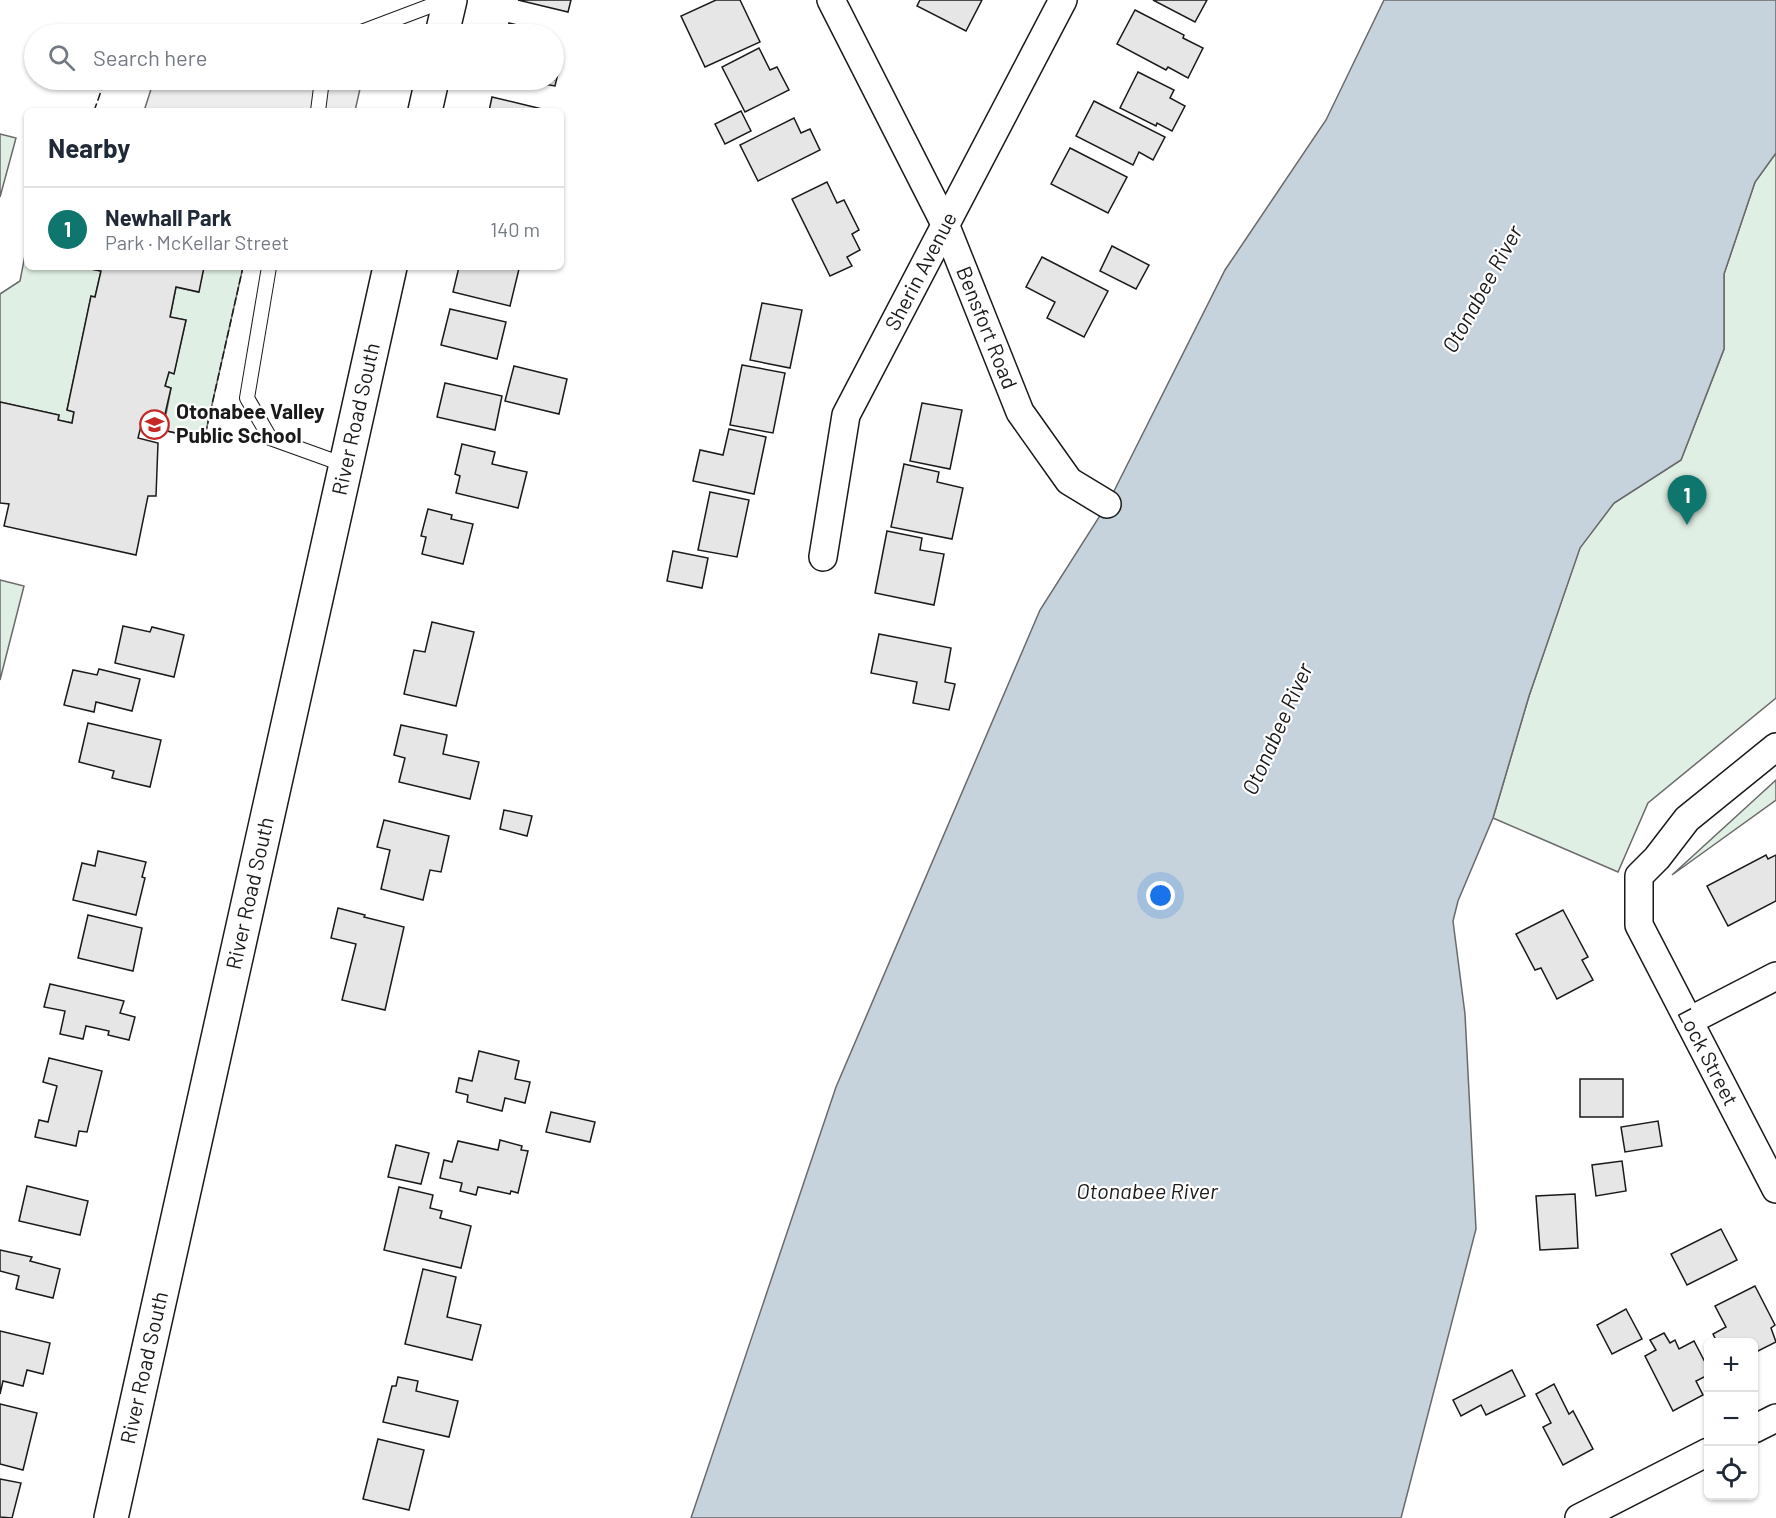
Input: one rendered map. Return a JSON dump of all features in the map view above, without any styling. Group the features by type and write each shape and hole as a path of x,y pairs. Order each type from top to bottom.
{"street":[{"path":"444,24 448,0"},
{"name":"Bensfort Road","path":"831,0 945,224 1020,412 1069,482 1107,504"},
{"name":"Sherin Avenue","path":"823,557 846,415 1063,0"},
{"path":"426,108 430,90"},
{"name":"River Road South","path":"111,1518 389,270"},
{"name":"Lock Street","path":"1776,747 1687,819 1657,858 1639,876 1639,925 1776,1189"},
{"path":"1689,1021 1776,976"},
{"path":"1758,1427 1776,1418"},
{"path":"1579,1518 1704,1454"}],"lane":[{"path":"383,24 448,0"},
{"path":"318,108 321,90"},
{"path":"268,270 247,398 270,438 346,465"}],"green space":[{"path":"0,134 16,138 0,197"},
{"path":"1776,153 1776,698 1648,803 1618,872 1493,818 1529,696 1580,547 1614,503 1681,460 1724,349 1724,274 1755,182"},
{"path":"24,260 24,270 101,271 95,297 91,297 67,410 74,412 72,423 58,420 59,415 0,402 0,294 20,281"},
{"path":"203,270 242,270 204,440 163,430 171,388 165,386 169,372 174,373 186,320 170,317 176,287 198,292"},
{"path":"0,580 24,586 0,680"},
{"path":"1776,780 1776,800 1672,875"}],"shaded area":[{"path":"151,90 360,90 356,108 145,108"}],"water":[{"name":"Otonabee River","path":"1384,0 1776,0 1776,153 1755,182 1724,274 1724,349 1681,460 1614,503 1580,548 1529,696 1493,818 1458,901 1453,921 1465,1014 1476,1229 1401,1518 691,1518 836,1087 1040,610 1108,503 1225,270 1326,120"}],"building":[{"path":"518,0 571,0 568,12"},
{"path":"716,0 740,0 760,42 705,67 681,16"},
{"path":"920,0 982,0 966,31 917,6"},
{"path":"1153,0 1207,0 1195,22"},
{"path":"1135,10 1184,35 1183,38 1203,48 1188,78 1168,67 1166,70 1117,44"},
{"path":"759,48 770,70 777,67 789,90 745,112 722,67"},
{"path":"1138,72 1174,90 1170,98 1185,106 1172,131 1157,123 1156,126 1120,108"},
{"path":"492,97 538,108 490,108"},
{"path":"1094,101 1165,137 1153,160 1139,152 1133,165 1076,136"},
{"path":"741,111 751,131 725,144 715,124"},
{"path":"794,118 801,133 810,129 820,150 758,181 740,145"},
{"path":"1070,148 1127,177 1108,213 1051,184"},
{"path":"827,182 837,203 844,200 859,230 852,234 860,250 847,257 852,266 830,276 792,199"},
{"path":"1112,246 1149,265 1136,289 1100,271"},
{"path":"1042,257 1108,291 1084,337 1047,318 1055,302 1026,287"},
{"path":"96,270 203,270 199,292 176,287 170,317 186,320 174,374 169,372 165,386 171,388 163,423 150,421 148,428 141,426 138,438 158,443 156,496 148,496 136,555 4,526 9,504 0,503 0,402 59,415 58,420 72,423 74,412 67,410 91,296 95,297 101,271"},
{"path":"458,270 519,270 510,306 453,292"},
{"path":"762,303 802,310 790,368 750,360"},
{"path":"450,309 506,322 497,359 441,345"},
{"path":"742,365 785,373 773,433 730,425"},
{"path":"514,366 567,379 559,414 505,401"},
{"path":"445,383 502,396 495,430 437,417"},
{"path":"922,403 962,410 950,469 910,461"},
{"path":"729,429 766,437 754,494 693,481 700,450 723,455"},
{"path":"462,444 495,452 492,464 527,472 518,508 456,493 460,476 455,474"},
{"path":"904,464 939,472 937,482 963,488 952,539 891,527"},
{"path":"710,492 749,500 737,557 698,550"},
{"path":"428,509 452,515 451,519 473,524 463,564 422,554 426,537 421,536"},
{"path":"887,531 922,538 920,550 944,554 934,605 875,593"},
{"path":"673,551 708,558 702,588 667,581"},
{"path":"432,622 474,632 456,706 404,694 414,650 425,652"},
{"path":"123,626 150,632 152,627 184,635 174,677 115,663"},
{"path":"879,634 951,648 945,682 955,684 949,710 913,703 917,682 871,673"},
{"path":"99,669 140,679 132,711 96,702 94,712 64,705 73,670 97,675"},
{"path":"88,723 161,740 150,787 112,778 114,771 79,762"},
{"path":"401,725 447,735 443,754 479,762 470,799 399,782 405,758 394,755"},
{"path":"504,810 532,816 527,836 500,829"},
{"path":"384,820 449,836 441,872 430,870 423,900 381,889 390,850 377,847"},
{"path":"98,851 146,862 142,877 145,878 136,915 73,900 82,863 95,866"},
{"path":"1766,855 1768,859 1776,855 1776,901 1728,926 1707,886"},
{"path":"338,908 404,927 385,1010 342,1000 356,944 331,938"},
{"path":"1563,910 1588,957 1582,960 1593,980 1557,999 1541,968 1535,970 1516,934"},
{"path":"88,915 142,928 133,971 78,958"},
{"path":"50,984 124,1001 120,1013 135,1017 129,1040 108,1035 109,1031 86,1026 83,1039 60,1034 65,1011 44,1007"},
{"path":"479,1051 519,1061 515,1079 530,1082 525,1103 505,1098 502,1111 467,1102 468,1095 456,1092 459,1078 472,1081"},
{"path":"49,1058 102,1071 87,1132 79,1131 76,1146 35,1137 39,1120 48,1122 57,1086 43,1082"},
{"path":"1580,1079 1623,1079 1623,1117 1580,1117"},
{"path":"551,1112 595,1122 590,1142 546,1132"},
{"path":"1658,1121 1662,1146 1625,1152 1621,1127"},
{"path":"500,1140 522,1146 521,1150 528,1151 518,1193 511,1191 510,1194 478,1187 476,1195 460,1191 462,1183 440,1178 444,1160 452,1162 458,1141 498,1150"},
{"path":"396,1145 429,1153 421,1184 388,1177"},
{"path":"1622,1161 1626,1191 1596,1196 1592,1165"},
{"path":"27,1186 88,1201 80,1235 19,1221"},
{"path":"399,1187 433,1195 430,1208 442,1211 440,1218 471,1226 461,1268 384,1250"},
{"path":"1575,1194 1578,1248 1540,1250 1536,1196"},
{"path":"1721,1229 1737,1260 1687,1285 1671,1254"},
{"path":"0,1250 32,1257 30,1261 60,1269 53,1298 16,1289 19,1276 0,1271"},
{"path":"423,1269 456,1277 447,1317 481,1325 472,1360 405,1344"},
{"path":"1755,1286 1775,1325 1771,1328 1776,1342 1758,1351 1758,1338 1715,1338 1713,1334 1726,1327 1715,1306"},
{"path":"1626,1309 1642,1339 1612,1354 1597,1325"},
{"path":"0,1331 50,1343 43,1374 27,1370 23,1386 3,1381 0,1394"},
{"path":"1664,1333 1670,1343 1675,1340 1679,1349 1694,1341 1704,1360 1704,1377 1696,1381 1703,1395 1673,1411 1645,1356 1656,1350 1650,1340"},
{"path":"1512,1370 1525,1396 1486,1415 1481,1405 1461,1416 1453,1400"},
{"path":"398,1377 418,1381 416,1391 458,1401 449,1437 383,1422 392,1386 396,1386"},
{"path":"1554,1384 1569,1414 1573,1411 1593,1449 1563,1465 1543,1427 1551,1423 1536,1394"},
{"path":"0,1404 37,1413 23,1470 0,1464"},
{"path":"378,1439 424,1450 409,1510 363,1499"},
{"path":"0,1479 21,1483 12,1518 0,1517"}],"fence":[{"path":"95,108 101,90"},
{"path":"163,423 163,430 204,440 242,270"}],"place":[{"name":"Otonabee Valley Public School","path":"155,424"},
{"name":"Newhall Park","path":"1687,525"}]}
